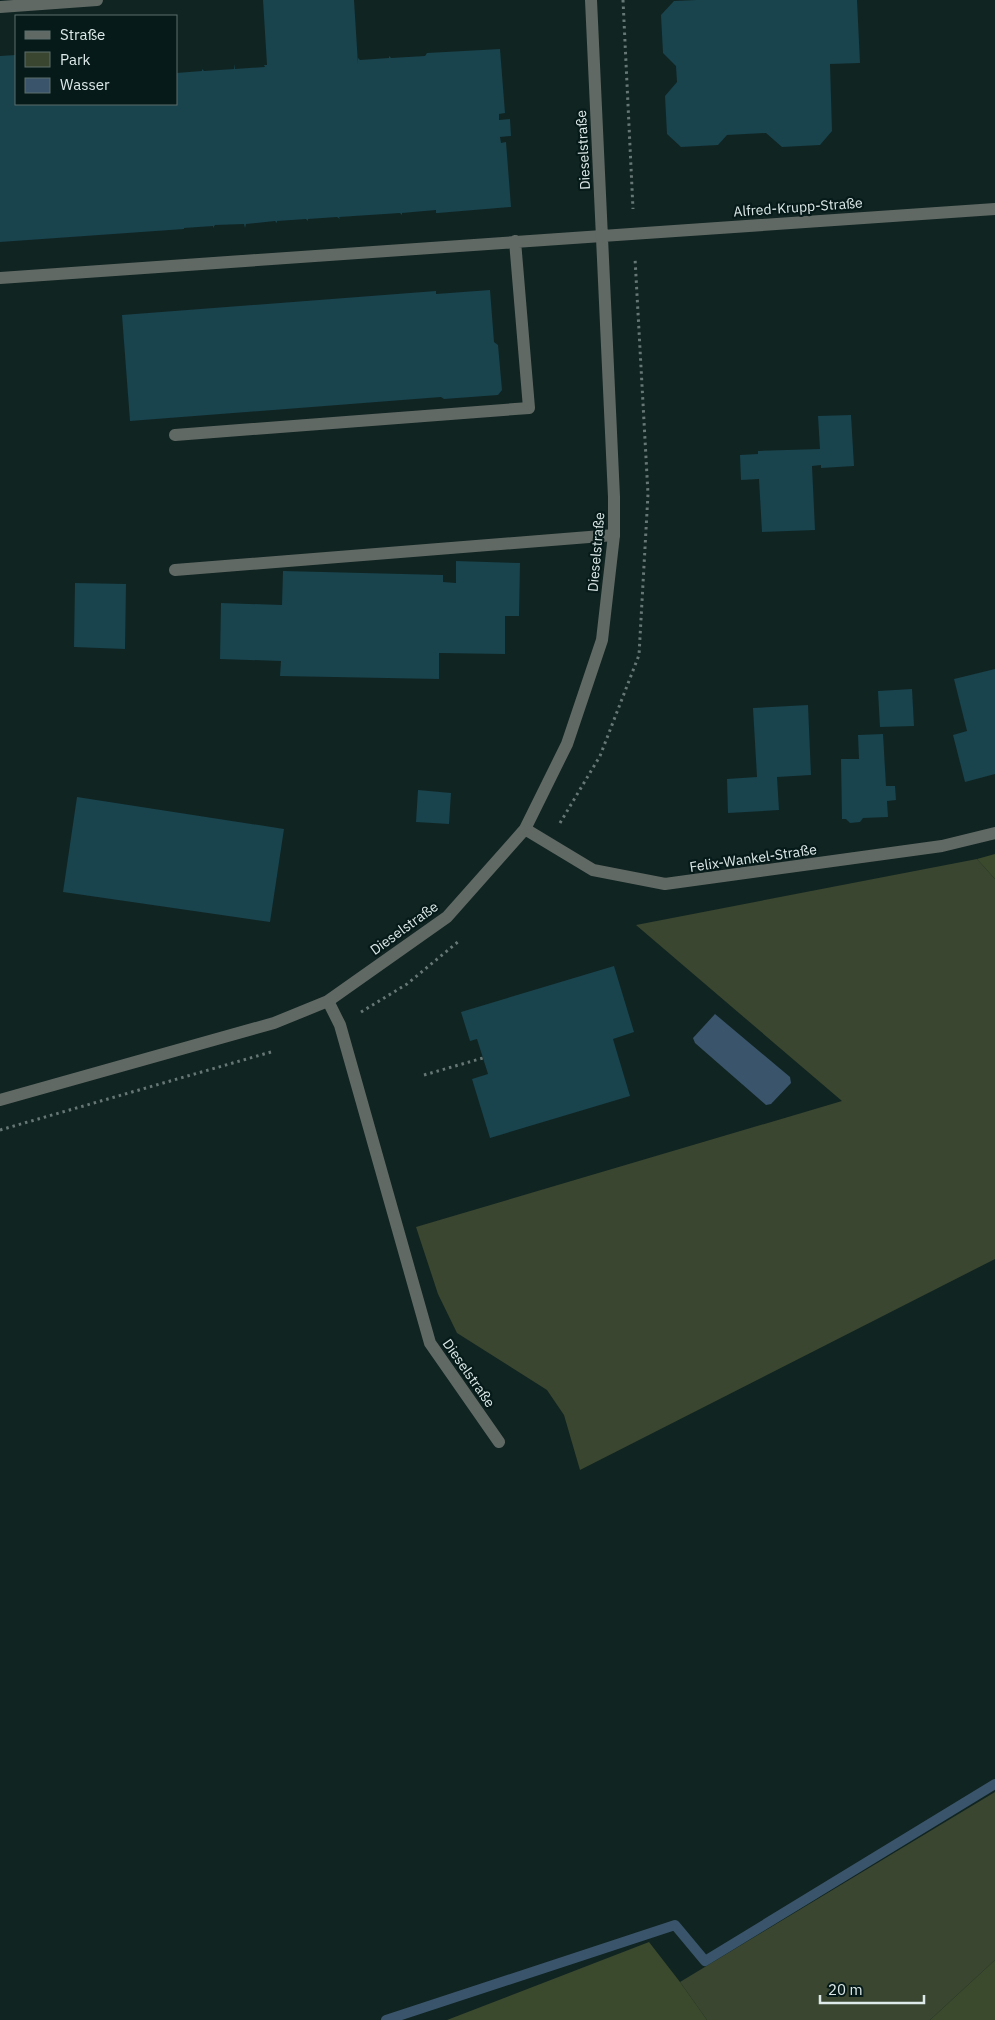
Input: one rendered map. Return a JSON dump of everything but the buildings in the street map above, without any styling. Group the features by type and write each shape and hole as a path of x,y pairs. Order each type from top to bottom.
{"street":[{"path":"0,7 97,0"},
{"name":"Dieselstraße","path":"0,1100 274,1023 328,1001 447,917 525,829 566,744 602,640 614,535 614,497 591,0"},
{"name":"Alfred-Krupp-Straße","path":"0,278 995,209"},
{"path":"175,436 529,408 515,242"},
{"path":"175,570 614,535"},
{"name":"Felix-Wankel-Straße","path":"525,829 593,870 665,884 942,846 995,832"},
{"name":"Dieselstraße","path":"328,1001 343,1034 430,1343 498,1442"}],"path":[{"path":"424,1075 483,1058"}],"green space":[{"path":"995,854 995,879 977,859"},
{"path":"977,859 995,879 995,1259 580,1470 564,1415 547,1390 457,1333 438,1294 416,1227 842,1101 636,925"},
{"path":"995,1792 995,1960 930,2020 707,2020 680,1982"},
{"path":"649,1942 707,2020 447,2020"},
{"path":"995,1960 995,2020 930,2020"}],"water":[{"path":"715,1014 790,1077 791,1083 771,1104 766,1105 695,1043 693,1038"}],"waterway":[{"path":"386,2020 675,1925 705,1961 995,1784"}]}
